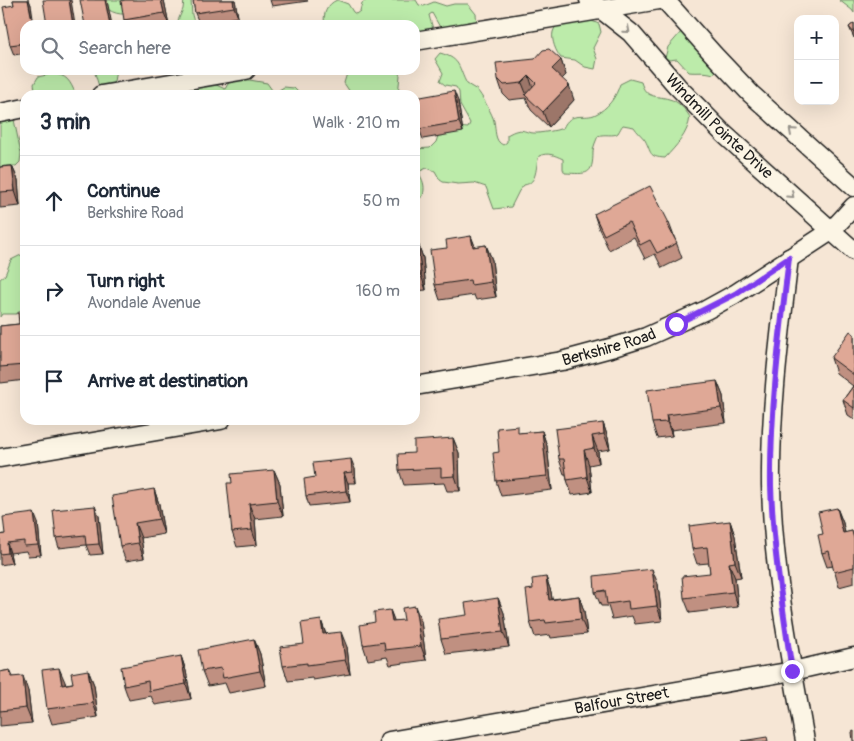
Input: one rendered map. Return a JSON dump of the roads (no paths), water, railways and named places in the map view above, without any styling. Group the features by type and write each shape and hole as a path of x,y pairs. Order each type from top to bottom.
{"street":[{"path":"420,40 595,5 659,0"},
{"path":"665,0 751,94 854,187"},
{"name":"Windmill Pointe Drive","path":"595,5 631,34 677,86 724,134 854,251"},
{"path":"130,90 217,75"},
{"path":"0,113 20,109"},
{"name":"Berkshire Road","path":"420,385 562,361 646,337 706,310 735,294 831,231 854,206"},
{"path":"789,258 775,385 771,485 778,583 805,741"},
{"path":"0,458 192,425"},
{"name":"Balfour Street","path":"389,741 792,671 854,657"}]}
